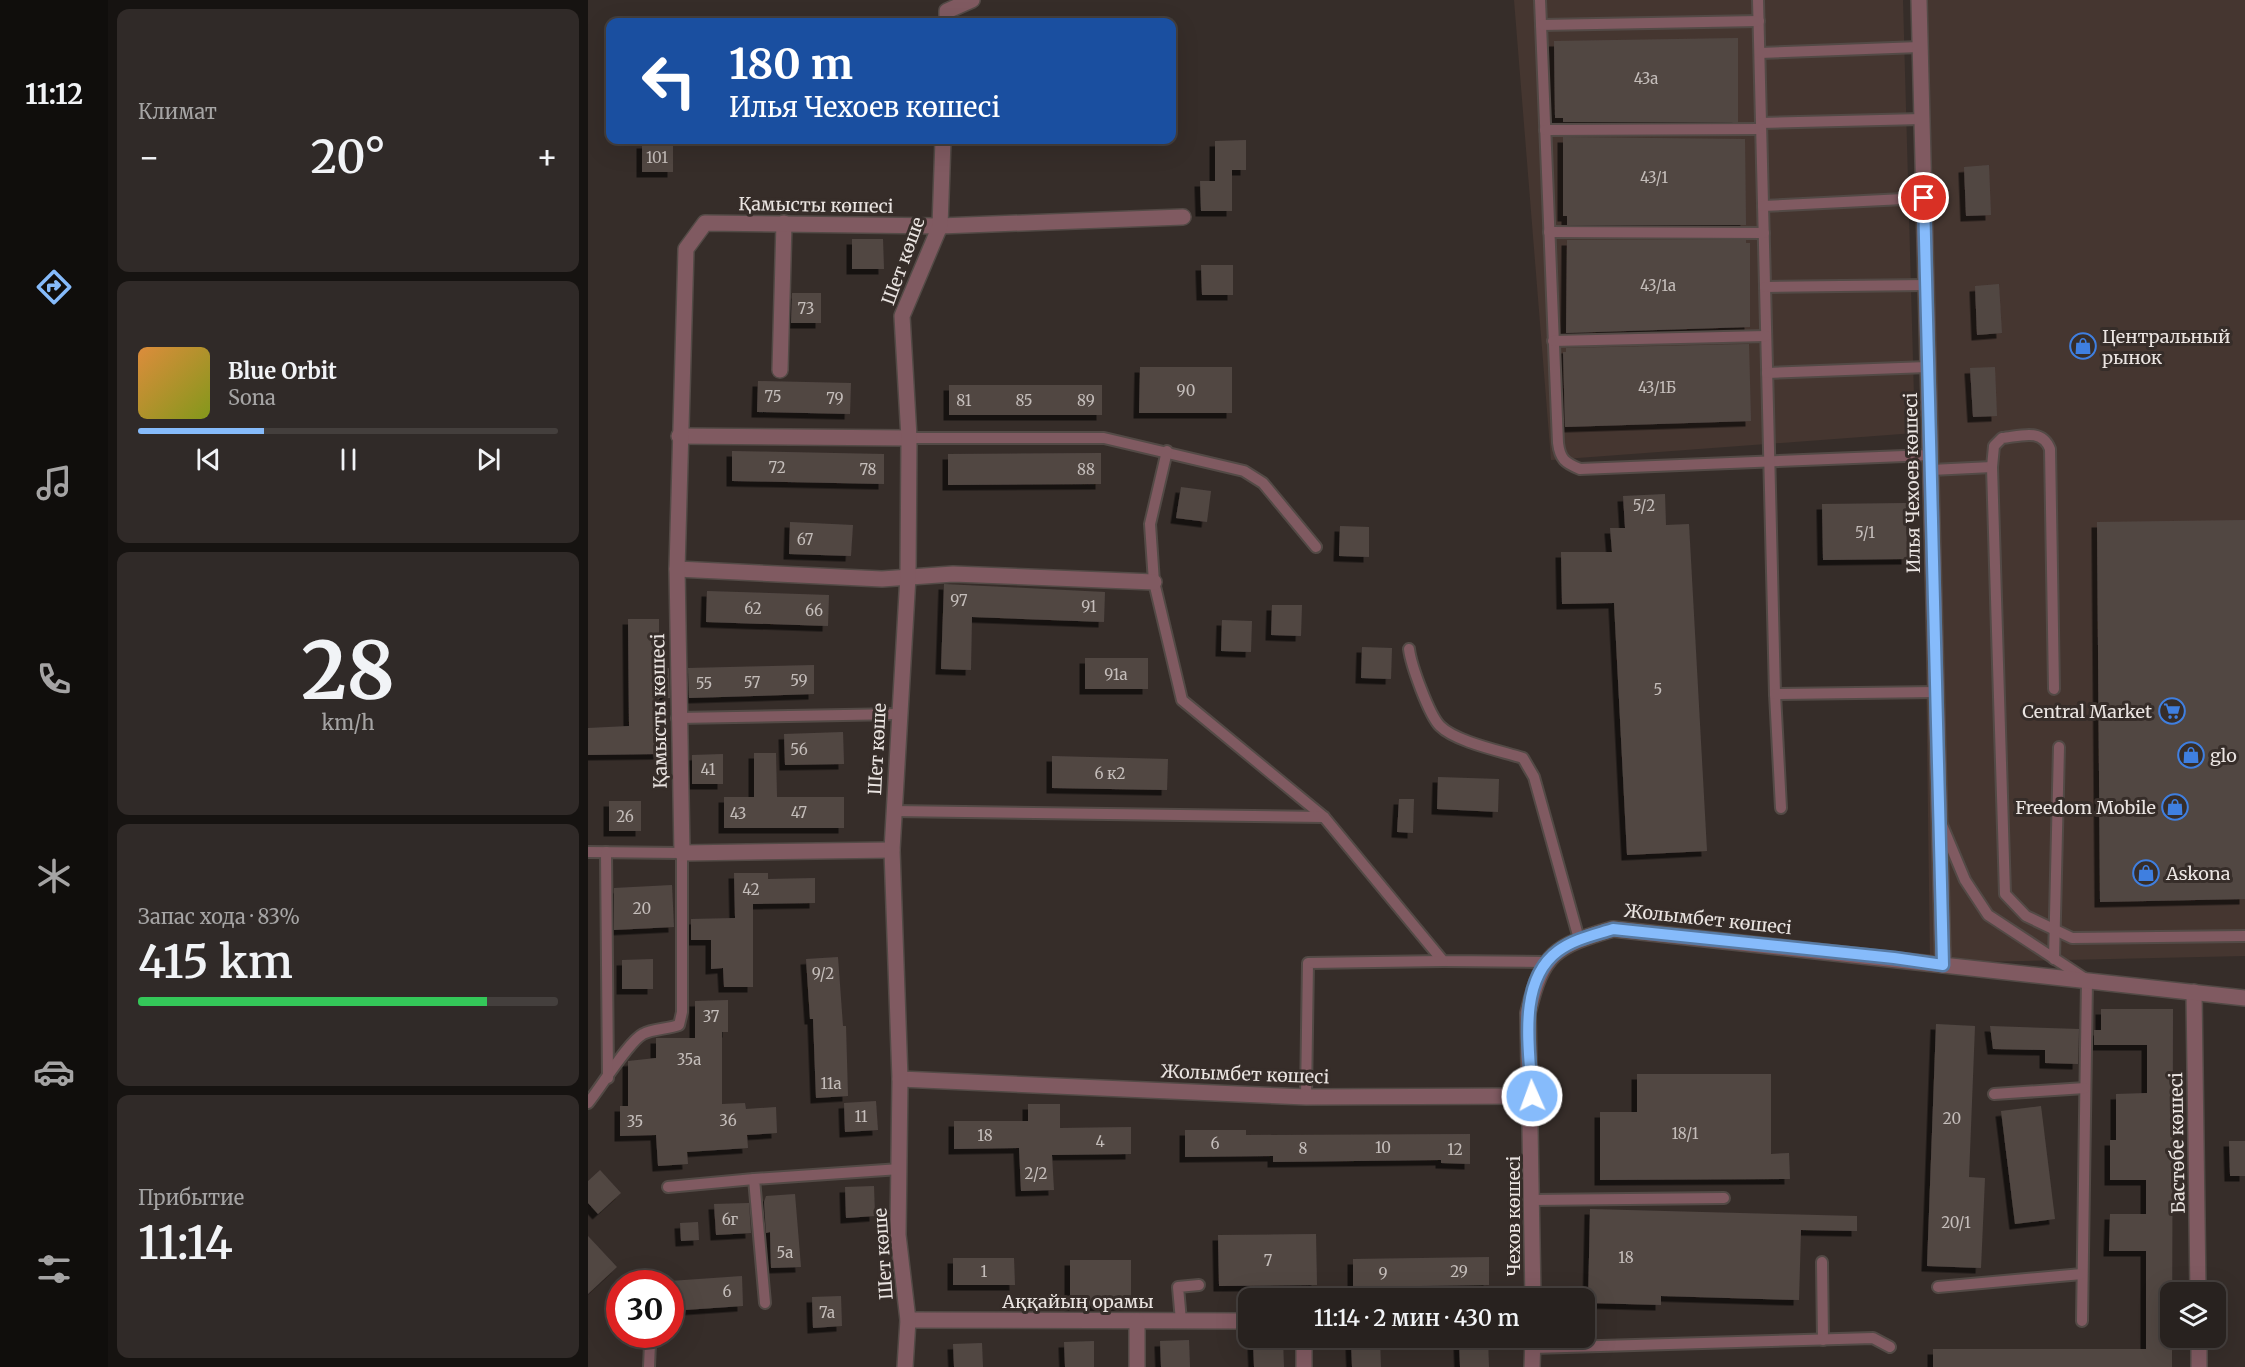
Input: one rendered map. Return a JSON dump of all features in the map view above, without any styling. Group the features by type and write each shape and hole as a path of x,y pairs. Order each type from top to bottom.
{"street":[{"path":"947,18 947,11 972,0"},
{"name":"Илья Чехоев көшесі","path":"1919,0 1943,965"},
{"name":"Шет көше","path":"905,1367 908,1320 898,1235 900,1079 892,850 898,714 908,576 909,438 903,316 940,226 943,144"},
{"name":"Қамысты көшесі","path":"682,853 677,718 679,436 686,249 705,223 940,226 1183,217"},
{"path":"780,370 784,224"},
{"path":"679,436 909,438"},
{"path":"677,569 882,579 953,574 1154,582"},
{"path":"682,853 892,850"},
{"name":"Жолымбет көшесі","path":"1545,962 1558,950 1579,939 1613,929 2245,998"},
{"path":"1532,1096 1528,1014 1534,987 1545,962"},
{"name":"Бастөбе көшесі","path":"2194,992 2198,1282"},
{"name":"Жолымбет көшесі","path":"900,1079 1306,1097 1532,1096"},
{"name":"Чехов көшесі","path":"1532,1096 1533,1288"},
{"name":"Аққайың орамы","path":"908,1320 1238,1321"},
{"path":"1137,1321 1137,1367"},
{"path":"1304,1348 1304,1367"},
{"path":"1532,1348 1532,1367"},
{"path":"2199,1348 2199,1367"}],"lane":[{"path":"1540,0 1557,443 1559,453 1565,462 1580,469 1770,461 1931,462 1992,467"},
{"path":"1758,0 1775,694 1780,808"},
{"path":"1541,25 1759,21"},
{"path":"1760,53 1920,47"},
{"path":"1545,129 1761,126 1922,118"},
{"path":"1763,206 1924,198"},
{"path":"1549,232 1764,233"},
{"path":"1765,287 1926,285"},
{"path":"1553,340 1766,336"},
{"path":"1767,373 1928,367"},
{"path":"2054,689 2050,449 2046,439 2039,435 2002,438 1994,446 1992,467 2005,894 2026,916 2072,938 2245,936"},
{"path":"909,438 1104,438 1167,451 1244,471 1263,483 1316,547"},
{"path":"1167,451 1150,525 1154,582 1182,700 1324,817 1443,961"},
{"path":"1409,649 1412,668 1440,726 1460,737 1523,758 1534,777 1579,939"},
{"path":"1775,694 1936,692"},
{"path":"677,718 898,714"},
{"path":"2054,959 2059,747"},
{"path":"893,811 1324,817"},
{"path":"1940,819 1965,880 1988,915 2086,980 2082,1321"},
{"path":"588,852 682,853 682,1012 679,1025 644,1033 628,1048 608,1079 588,1102"},
{"path":"606,852 608,1079"},
{"path":"1306,1097 1308,963 1545,962"},
{"path":"1994,1094 2085,1088"},
{"path":"668,1187 900,1169"},
{"path":"754,1179 765,1303"},
{"path":"1532,1200 1724,1198"},
{"path":"1822,1263 1823,1340"},
{"path":"1938,1287 2082,1274"},
{"path":"1181,1321 1178,1287 1199,1285"},
{"path":"1595,1342 1873,1338 1890,1347"},
{"path":"649,1367 650,1348"}],"shaded area":[{"path":"1514,0 1903,0 1915,433 1551,460"},
{"name":"Центральный рынок","path":"1917,0 2245,0 2245,956 1930,963"}],"building":[{"path":"1738,38 1738,122 1563,122 1563,118 1555,118 1554,41"},
{"path":"1563,137 1745,139 1746,225 1567,225 1567,216 1563,216"},
{"path":"1246,140 1246,170 1232,170 1232,211 1201,211 1200,181 1215,181 1215,141"},
{"path":"642,144 673,144 673,172 642,172"},
{"path":"1989,165 1991,215 1966,216 1964,167"},
{"path":"852,239 883,239 884,269 852,269"},
{"path":"1567,240 1746,240 1746,243 1750,243 1750,327 1566,333"},
{"path":"1201,265 1233,265 1233,295 1202,295"},
{"path":"1999,284 2002,333 1977,335 1975,286"},
{"path":"792,293 821,293 821,323 791,323"},
{"path":"1749,344 1751,421 1565,427 1563,352 1566,352 1566,348"},
{"path":"1140,367 1232,367 1232,413 1139,413"},
{"path":"1995,367 1997,416 1973,417 1970,368"},
{"path":"758,381 851,383 850,414 757,412"},
{"path":"949,385 1102,385 1102,415 949,415"},
{"path":"732,451 884,454 884,484 732,481"},
{"path":"1101,453 1101,484 948,485 948,454"},
{"path":"1181,487 1211,491 1207,522 1176,518"},
{"path":"1665,494 1666,525 1689,524 1707,851 1627,855 1614,603 1562,604 1561,552 1612,552 1610,528 1625,528 1623,496"},
{"path":"1906,503 1907,559 1823,560 1822,504"},
{"name":"Central Market","path":"2245,520 2245,899 2100,902 2097,522"},
{"path":"790,522 853,525 851,556 789,554"},
{"path":"1340,526 1369,527 1369,557 1339,556"},
{"path":"944,584 1105,592 1104,622 972,617 971,670 941,669"},
{"path":"707,591 829,595 828,626 706,622"},
{"path":"1272,605 1302,605 1301,636 1271,635"},
{"path":"628,619 659,619 659,668 669,668 670,698 660,698 657,701 659,754 588,755 588,728 629,726"},
{"path":"1222,620 1252,621 1251,652 1221,651"},
{"path":"1362,647 1392,648 1391,679 1361,678"},
{"path":"1085,658 1148,658 1148,689 1085,689"},
{"path":"814,665 814,694 689,698 688,668"},
{"path":"843,732 844,764 785,765 784,734"},
{"path":"754,753 776,753 777,797 844,797 844,828 724,828 724,797 754,797"},
{"path":"723,754 723,784 692,784 692,755"},
{"path":"1052,756 1168,759 1167,790 1052,788"},
{"path":"1438,777 1499,779 1498,812 1437,809"},
{"path":"1399,799 1414,799 1413,833 1397,832"},
{"path":"609,801 641,801 641,831 609,831"},
{"path":"734,873 768,873 768,879 815,878 815,903 753,904 753,987 724,987 723,968 711,969 711,940 691,940 691,919 735,918"},
{"path":"672,885 674,927 614,930 614,888"},
{"path":"838,957 843,1026 846,1026 848,1096 816,1098 813,1019 810,1019 806,959"},
{"path":"653,959 653,989 622,989 622,960"},
{"path":"728,1000 728,1032 722,1032 722,1104 745,1103 746,1109 776,1107 777,1133 747,1135 748,1148 687,1152 688,1164 658,1166 656,1135 620,1136 620,1106 628,1106 628,1061 656,1058 656,1038 695,1038 695,1001"},
{"path":"2101,1009 2173,1009 2172,1282 2160,1282 2160,1348 2172,1348 2172,1367 1933,1367 1933,1349 2146,1349 2146,1251 2109,1251 2110,1214 2146,1214 2146,1180 2110,1180 2110,1140 2116,1140 2116,1094 2147,1093 2147,1045 2094,1045 2094,1030 2101,1030"},
{"path":"1936,1024 1975,1026 1969,1177 1985,1178 1981,1268 1927,1266"},
{"path":"1990,1026 2079,1029 2078,1064 2045,1063 2045,1050 1993,1049"},
{"path":"1637,1074 1771,1074 1771,1154 1789,1153 1790,1179 1600,1180 1600,1112 1637,1112"},
{"path":"876,1101 878,1130 845,1132 844,1103"},
{"path":"1028,1104 1060,1104 1060,1128 1131,1127 1131,1154 1052,1155 1054,1190 1021,1191 1019,1148 954,1149 954,1121 1028,1121"},
{"path":"2041,1106 2055,1219 2015,1224 2001,1111"},
{"path":"1185,1130 1246,1130 1246,1135 1470,1134 1470,1164 1441,1163 1441,1160 1273,1162 1273,1156 1185,1157"},
{"path":"2229,1141 2245,1141 2245,1176 2230,1176"},
{"path":"600,1170 621,1193 598,1214 588,1203 588,1181"},
{"path":"874,1186 875,1216 846,1218 845,1187"},
{"path":"795,1194 801,1267 771,1268 770,1232 766,1233 764,1202 766,1196"},
{"path":"749,1203 751,1233 716,1235 714,1204"},
{"path":"1590,1209 1857,1216 1857,1231 1801,1230 1799,1300 1661,1296 1661,1305 1595,1303 1595,1288 1588,1288"},
{"path":"698,1222 699,1240 681,1241 680,1223"},
{"path":"1316,1234 1317,1285 1219,1286 1218,1235"},
{"path":"588,1236 617,1267 614,1270 606,1270 606,1277 588,1294"},
{"path":"1489,1257 1489,1285 1353,1287 1353,1259"},
{"path":"953,1258 1014,1258 1015,1285 953,1285"},
{"path":"1070,1260 1131,1260 1131,1305 1070,1306"},
{"path":"742,1276 743,1306 684,1310 684,1280"},
{"path":"841,1296 842,1326 813,1328 812,1297"},
{"path":"1189,1340 1190,1367 1161,1367 1160,1341"},
{"path":"1094,1341 1094,1367 1065,1367 1064,1342"},
{"path":"982,1343 983,1367 954,1367 953,1344"},
{"path":"1253,1348 1283,1348 1284,1367 1254,1367"},
{"path":"1351,1348 1380,1348 1381,1367 1352,1367"},
{"path":"1459,1348 1488,1348 1489,1367 1460,1367"}],"place":[{"name":"Центральный рынок","path":"2083,346"},
{"name":"Central Market","path":"2172,711"},
{"name":"glo","path":"2191,755"},
{"name":"Freedom Mobile","path":"2175,807"},
{"name":"Askona","path":"2146,873"}],"route":[{"path":"1532,1096 1528,1014 1534,987 1545,962 1558,950 1579,939 1613,929 1943,965 1924,198"}]}
